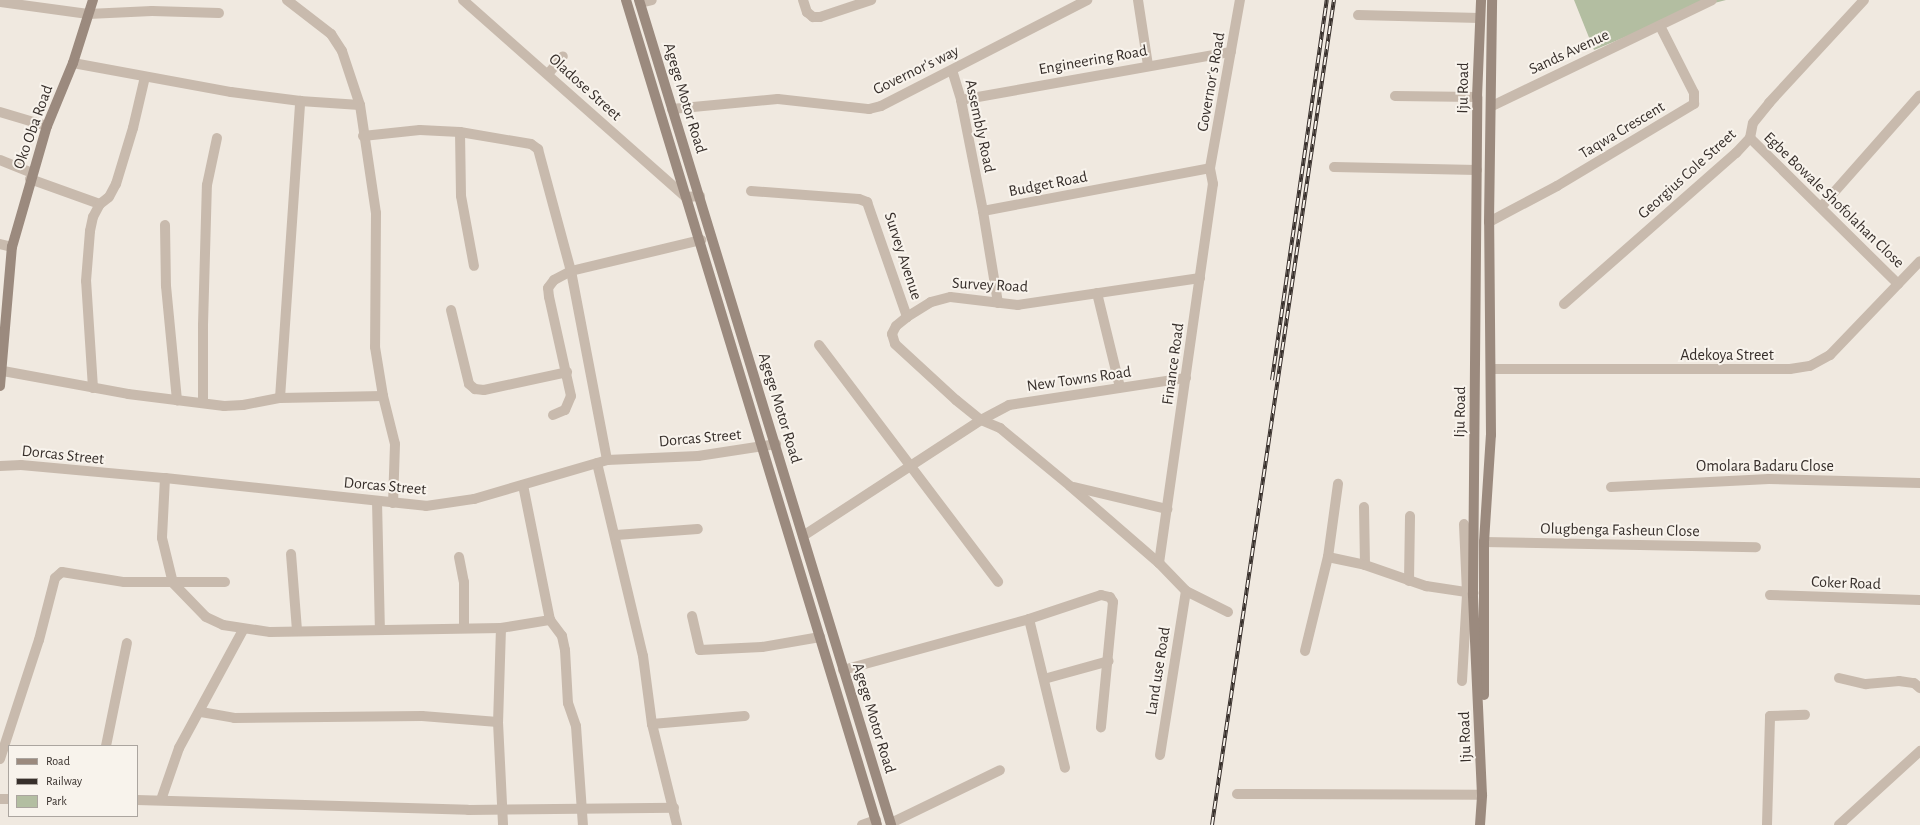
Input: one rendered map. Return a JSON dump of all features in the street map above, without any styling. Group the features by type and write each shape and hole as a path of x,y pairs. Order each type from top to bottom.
{"main road":[{"name":"Oko Oba Road","path":"0,386 3,371 12,247 31,176 47,126 73,63 93,0"},
{"name":"Agege Motor Road","path":"626,0 686,197 701,240 762,448 846,719 876,822"},
{"name":"Iju Road","path":"1480,825 1482,795 1470,593 1477,97 1481,0"},
{"name":"Iju Road","path":"1483,825 1484,542 1491,436 1489,222 1492,106 1492,0"},
{"name":"Agege Motor Road","path":"640,2 891,824"},
{"path":"846,719 858,716"},
{"path":"868,794 881,790"}],"street":[{"path":"287,0 331,34 342,52 360,105 363,136 376,213 375,347 383,396 395,444 393,503"},
{"name":"Oladose Street","path":"463,0 686,197"},
{"path":"640,2 652,0"},
{"path":"803,0 807,12 812,17 820,17 871,0"},
{"name":"Governor's way","path":"672,108 778,99 869,109 881,106 1087,0"},
{"path":"1138,0 1148,65"},
{"name":"Governor's Road","path":"1210,168 1240,0"},
{"name":"Sands Avenue","path":"1492,106 1712,0"},
{"name":"Georgius Cole Street","path":"1564,304 1719,169 1750,138 1753,122 1864,0"},
{"path":"0,2 88,14 152,11 219,13"},
{"path":"1358,15 1480,18"},
{"name":"Taqwa Crescent","path":"1489,222 1557,186 1694,104 1694,92 1660,26"},
{"name":"Engineering Road","path":"962,100 1148,65 1231,52"},
{"path":"548,74 563,56"},
{"path":"73,63 145,77 300,101 360,105"},
{"name":"Assembly Road","path":"952,70 962,100 983,211"},
{"path":"93,388 86,281 90,231 93,217 100,204 109,197 116,184 133,128 145,77"},
{"path":"1821,207 1920,95"},
{"path":"1395,96 1477,97"},
{"path":"280,398 300,101"},
{"path":"0,112 47,126"},
{"path":"363,136 420,130 460,132 531,144 538,149 571,272 602,462 627,593 643,656 652,724 677,825"},
{"path":"460,132 461,196 474,266"},
{"path":"204,403 203,325 207,185 217,138"},
{"name":"Egbe Bowale Shofolahan Close","path":"1750,138 1898,284"},
{"path":"0,160 31,176 100,204"},
{"name":"Budget Road","path":"983,211 1210,168"},
{"name":"Finance Road","path":"1159,563 1213,184 1210,168"},
{"path":"1334,168 1477,170"},
{"name":"Survey Avenue","path":"751,191 859,199 868,202 907,316"},
{"path":"686,197 700,196"},
{"path":"983,211 998,303"},
{"path":"165,225 166,286 177,400"},
{"path":"553,415 565,410 571,396 548,288 554,280 571,272 701,240"},
{"path":"0,244 12,247"},
{"name":"Adekoya Street","path":"1491,369 1782,369 1810,366 1830,355 1920,261"},
{"name":"Survey Road","path":"981,420 895,344 892,334 896,326 907,316 931,302 950,296 1018,305 1200,278"},
{"path":"1096,293 1120,387"},
{"path":"451,310 469,384 475,389 484,390 566,372"},
{"path":"819,345 911,464 998,582"},
{"path":"3,371 93,388 204,403 243,405 280,398 383,396"},
{"name":"New Towns Road","path":"803,536 911,464 981,420 1013,404 1186,378"},
{"path":"981,420 1000,428 1070,486 1159,563 1186,591 1228,612"},
{"name":"Dorcas Street","path":"0,466 21,465 165,478 426,506 450,504 602,462 698,456 762,448 776,444"},
{"path":"165,478 162,538 173,583 206,617 243,630 464,627 501,628 550,620"},
{"name":"Omolara Badaru Close","path":"1611,487 1769,479 1920,483"},
{"path":"1305,651 1328,557 1338,484"},
{"path":"523,485 550,620 562,636 565,650 567,691 576,726 583,825"},
{"path":"1070,486 1167,509"},
{"path":"377,501 380,629"},
{"path":"1364,507 1365,565"},
{"path":"1409,581 1410,516"},
{"path":"1462,681 1470,593 1464,524"},
{"path":"616,534 698,529"},
{"name":"Olugbenga Fasheun Close","path":"1484,542 1756,547"},
{"path":"291,554 297,630"},
{"path":"459,557 464,582 464,627"},
{"path":"1328,557 1365,565 1409,581 1470,593"},
{"path":"0,759 39,640 55,578 62,572 72,572 124,582 225,582"},
{"name":"Land use Road","path":"1160,755 1186,591"},
{"path":"843,670 1029,619 1102,595 1110,597 1113,602 1109,661 1101,727"},
{"name":"Coker Road","path":"1770,595 1920,600"},
{"path":"692,616 700,650 762,647 820,637"},
{"path":"1029,619 1065,768"},
{"path":"501,628 498,722 503,825"},
{"path":"160,800 179,748 201,712 243,630"},
{"path":"106,745 127,643"},
{"path":"1044,679 1109,661"},
{"path":"1839,678 1866,684 1899,681 1914,683 1920,688"},
{"path":"201,712 234,718 422,716 498,722"},
{"path":"1767,825 1770,716 1805,715"},
{"path":"652,724 745,716"},
{"path":"1839,825 1920,751"},
{"path":"891,824 1000,770"},
{"path":"1237,794 1482,795"},
{"path":"138,800 216,800 360,808 502,810 674,808"},
{"path":"862,825 876,822"}],"green space":[{"path":"1574,0 1726,0 1695,8 1594,50"}],"railway":[{"path":"1272,380 1327,0"},
{"path":"1212,825 1334,0"}]}
